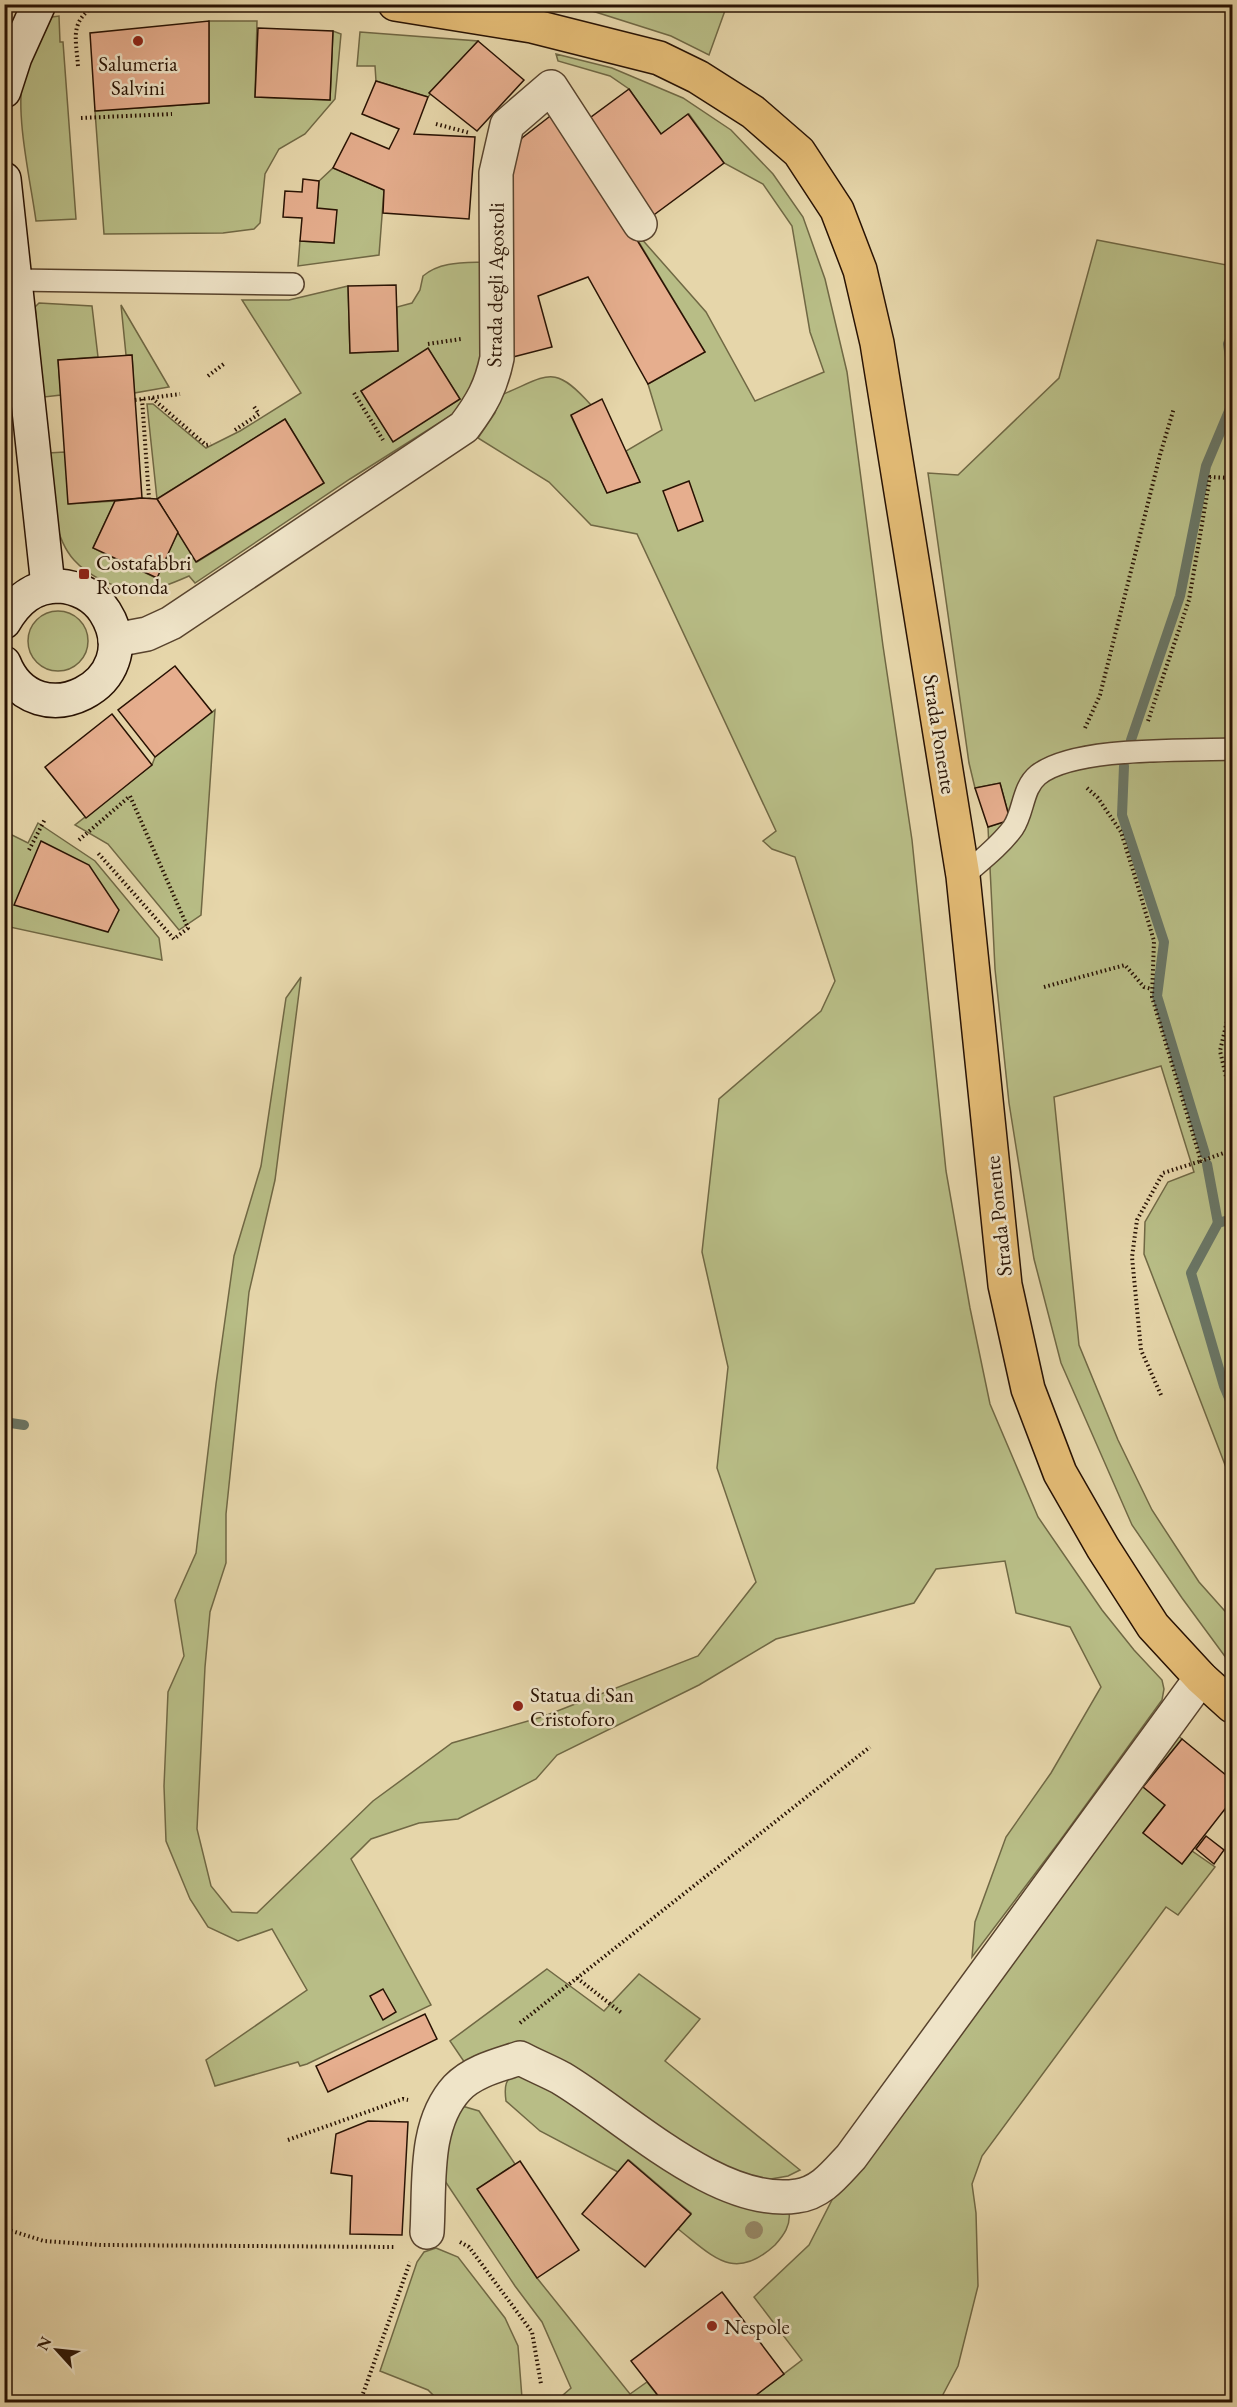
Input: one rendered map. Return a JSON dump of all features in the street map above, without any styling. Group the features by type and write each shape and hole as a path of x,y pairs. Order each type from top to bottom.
{"main road":[{"name":"Strada Ponente","path":"395,4 532,26 619,47 669,63 698,77 753,112 800,152 837,210 860,270 877,343 963,876 1005,1286 1028,1389 1060,1473 1103,1548 1153,1626 1202,1678 1233,1706"}],"street":[{"path":"4,91 15,57 39,4"},
{"name":"Strada degli Agostoli","path":"115,640 147,634 171,623 464,427 484,402 498,358 496,173 507,124 551,87 640,224"},
{"path":"4,179 11,268 48,586"},
{"path":"4,622 21,599 33,591 48,586 67,587 85,593 100,605 111,621 115,640 114,657 107,672 97,685 84,694 69,700 37,697 4,699"},
{"path":"4,663 8,673 21,687 37,697"},
{"path":"422,2240 432,2145 441,2112 458,2087 486,2069 520,2058 561,2079 645,2137 720,2183 762,2196 798,2196 825,2185 851,2157 1202,1678"}],"lane":[{"path":"11,268 293,284"},
{"path":"963,876 990,853 1014,827 1028,788 1038,775 1064,763 1095,754 1233,749"}],"path":[{"path":"78,66 76,27 82,14 97,4"},
{"path":"81,118 172,114"},
{"path":"436,124 463,131"},
{"path":"208,376 225,363"},
{"path":"354,393 401,469"},
{"path":"135,400 180,394"},
{"path":"152,398 206,445 211,444"},
{"path":"142,399 149,498"},
{"path":"235,430 260,414 254,405"},
{"path":"1174,408 1100,695 1064,763 1098,798 1121,832 1154,941 1152,989 1157,1017 1201,1161"},
{"path":"1137,753 1190,600 1210,477 1233,478"},
{"path":"79,840 130,796 188,928 174,939 98,853"},
{"path":"29,850 45,819"},
{"path":"1044,987 1125,965 1144,987 1152,989"},
{"path":"1233,1000 1220,1051 1233,1102"},
{"path":"1161,1395 1141,1350 1132,1257 1137,1220 1162,1173 1233,1150"},
{"path":"518,2025 870,1747"},
{"path":"577,1978 623,2014"},
{"path":"288,2140 403,2099 423,2101 441,2112"},
{"path":"4,2225 12,2231 44,2241 101,2245 422,2240 444,2233 469,2247 532,2332 541,2384"},
{"path":"360,2403 411,2258 422,2240"}],"green space":[{"path":"579,5 727,5 709,55 671,36"},
{"path":"59,16 60,42 63,42 76,219 36,221 22,130 21,94 25,71 35,47 52,17"},
{"path":"209,21 257,21 255,97 330,100 333,31 341,34 335,99 305,134 279,149 265,174 260,223 254,229 223,233 104,234 95,111 209,103"},
{"path":"360,32 478,41 428,97 376,81 375,66 357,66"},
{"path":"556,54 612,68 683,98 731,130 773,174 803,217 825,279 847,372 883,646 912,840 946,1171 970,1308 990,1404 1038,1517 1102,1610 1162,1680 1164,1689 1162,1700 972,1957 975,1922 1006,1837 1051,1773 1101,1687 1070,1627 1016,1613 1005,1561 936,1569 914,1603 776,1639 699,1685 557,1755 536,1779 458,1819 419,1823 371,1839 351,1859 431,2005 307,2064 300,2066 298,2062 215,2086 206,2060 307,1990 272,1929 238,1941 208,1927 190,1899 166,1841 164,1786 168,1692 184,1656 175,1600 196,1553 234,1256 261,1166 286,998 301,977 275,1180 249,1292 226,1514 226,1563 210,1612 197,1829 211,1886 232,1912 257,1913 373,1801 452,1743 542,1717 698,1656 756,1582 717,1468 728,1367 702,1252 719,1099 821,1011 835,981 795,857 772,849 763,841 776,831 637,534 591,525 549,482 478,438 495,413 501,395 540,378 558,378 578,391 591,405 571,416 607,492 640,482 626,451 662,430 648,384 705,352 632,228 706,312 755,401 824,372 810,332 792,226 763,184 724,163 689,114 661,134 629,89 610,76 558,61"},
{"path":"333,168 384,190 379,255 298,266 300,241 334,243 317,208 319,181"},
{"path":"1097,240 1232,266 1232,1483 1144,1254 1145,1222 1168,1182 1194,1172 1161,1066 1054,1097 1079,1345 1118,1440 1152,1510 1199,1582 1232,1619 1232,1666 1132,1525 1061,1363 1034,1259 1009,1103 995,969 988,827 1010,820 1000,783 975,788 969,763 928,473 958,475 1059,378"},
{"path":"487,262 487,359 466,406 350,479 195,583 189,576 153,589 132,590 95,577 70,556 64,546 53,510 48,453 65,452 69,504 115,501 93,548 156,578 178,532 197,562 324,483 285,419 157,499 147,404 153,404 206,448 240,431 301,393 242,300 289,300 348,286 350,353 398,351 397,307 412,303 420,290 423,276 445,265","holes":["428,349 460,399 393,441 361,391"]},
{"path":"39,303 92,306 98,357 58,360 61,395 44,397 35,307"},
{"path":"121,305 169,387 134,393 132,355 126,355"},
{"path":"52,611 64,611 75,616 83,624 88,641 86,653 75,666 64,671 52,671 41,666 33,658 28,647 28,635 33,624 41,616"},
{"path":"215,710 201,915 179,930 108,844 75,825 152,765 155,757"},
{"path":"38,823 95,861 159,938 162,960 5,926 4,831 28,843"},
{"path":"1175,1733 1182,1739 1143,1787 1165,1805 1143,1833 1182,1864 1192,1851 1215,1867 1178,1915 1166,1907 982,2156 972,2184 976,2213 978,2286 958,2366 939,2402 747,2402 802,2360 754,2297 809,2245 833,2198"},
{"path":"547,1969 604,2011 639,1974 700,2019 665,2061 800,2170 788,2176 765,2180 727,2174 566,2070 467,2066 450,2041"},
{"path":"517,2070 789,2212 788,2226 784,2234 775,2245 747,2262 736,2264 713,2256 678,2229 691,2213 629,2160 618,2172 540,2131 506,2101 506,2084"},
{"path":"462,2106 479,2111 515,2164 478,2189 537,2278 630,2394 647,2382 663,2402 555,2402 571,2388 542,2322 515,2286 441,2175 441,2143"},
{"path":"436,2248 458,2257 505,2318 518,2346 522,2398 529,2402 440,2402 428,2390 380,2371 417,2262 424,2252"}],"building":[{"path":"209,21 209,103 95,111 90,33"},
{"path":"258,28 333,31 330,100 255,97"},
{"path":"478,41 524,80 477,131 429,93"},
{"path":"376,81 428,97 414,134 475,137 469,219 383,213 384,190 333,168 351,133 389,149 399,129 362,114"},
{"path":"629,89 661,134 688,114 724,163 651,217 583,123"},
{"path":"558,110 705,352 648,384 588,277 538,296 552,347 513,357 511,161 522,138"},
{"path":"303,179 319,181 317,208 337,210 334,243 300,241 302,218 283,217 285,191 302,192"},
{"path":"396,285 398,351 350,353 348,286"},
{"path":"428,348 460,399 393,442 361,391"},
{"path":"132,355 142,498 68,504 58,360"},
{"path":"602,399 640,482 607,493 571,415"},
{"path":"285,419 324,483 196,562 157,499"},
{"path":"689,481 703,521 678,531 663,491"},
{"path":"157,499 178,532 157,578 93,548 115,501"},
{"path":"175,666 212,712 155,757 118,710"},
{"path":"112,714 152,765 86,818 45,767"},
{"path":"1000,783 1010,820 988,827 975,788"},
{"path":"41,841 89,865 119,910 108,932 14,905"},
{"path":"1182,1739 1232,1780 1232,1800 1182,1864 1143,1833 1165,1805 1143,1787"},
{"path":"1206,1836 1224,1850 1214,1864 1196,1849"},
{"path":"383,1989 396,2012 383,2020 370,1996"},
{"path":"425,2014 437,2039 328,2092 316,2066"},
{"path":"368,2121 408,2122 402,2235 350,2234 352,2176 331,2173 336,2134"},
{"path":"628,2160 691,2214 645,2267 582,2214"},
{"path":"520,2161 579,2250 537,2278 477,2189"},
{"name":"Nespole","path":"722,2292 784,2374 747,2402 663,2402 631,2361"}],"waterway":[{"path":"1232,336 1228,344 1232,371"},
{"path":"1131,740 1180,596 1206,466 1232,404"},
{"path":"1124,766 1122,815 1164,942 1157,996 1205,1154"},
{"path":"1207,1164 1218,1223"},
{"path":"1232,1219 1218,1223 1191,1273 1224,1386 1232,1405"},
{"path":"4,1422 24,1425"}],"place":[{"name":"Salumeria Salvini","path":"138,41"},
{"name":"Costafabbri Rotonda","path":"84,574"},
{"name":"Statua di San Cristoforo","path":"518,1706"},
{"name":"Nespole","path":"712,2326"}]}
